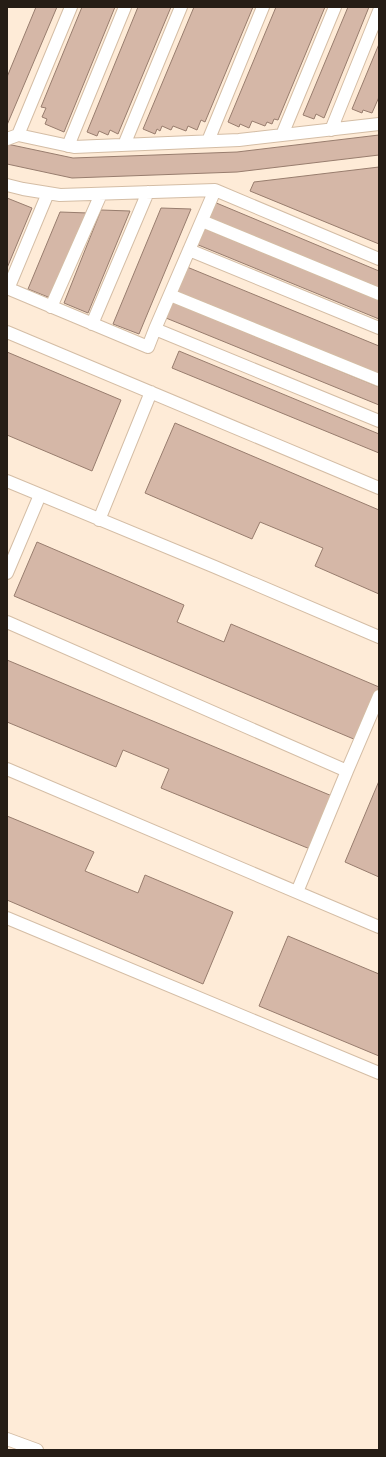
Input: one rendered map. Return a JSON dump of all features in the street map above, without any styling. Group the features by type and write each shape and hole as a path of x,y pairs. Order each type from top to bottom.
{"lane":[{"path":"71,7 13,137 74,147 208,142 331,130 379,123"},
{"path":"68,146 125,7"},
{"path":"124,145 181,7"},
{"path":"208,142 263,7"},
{"path":"282,135 335,7"},
{"path":"331,130 379,11"},
{"path":"7,185 60,195 215,190 379,259"},
{"path":"48,193 8,289 148,347 215,190"},
{"path":"92,324 148,192"},
{"path":"51,307 101,194"},
{"path":"202,221 379,294"},
{"path":"189,250 379,328"},
{"path":"170,295 379,380"},
{"path":"155,329 379,421"},
{"path":"7,332 379,488"},
{"path":"99,520 151,392"},
{"path":"7,481 379,637"},
{"path":"7,573 40,495"},
{"path":"7,622 347,771"},
{"path":"297,892 379,696"},
{"path":"7,769 379,927"},
{"path":"7,918 379,1073"},
{"path":"7,1439 37,1450"}],"building":[{"path":"36,7 57,7 7,125 7,77"},
{"path":"82,7 115,7 64,132 45,124 47,119 42,117 46,108 41,107"},
{"path":"138,7 171,7 118,134 110,130 108,135 99,131 97,136 87,132"},
{"path":"194,7 253,7 205,122 201,120 197,130 188,126 186,131 173,126 171,130 162,126 160,131 157,129 155,134 143,129"},
{"path":"276,7 325,7 278,120 274,119 272,124 267,122 265,126 252,121 249,128 240,124 239,127 228,122"},
{"path":"348,7 369,7 324,118 316,114 314,119 303,115"},
{"path":"379,44 379,97 372,113 363,110 362,113 352,109"},
{"path":"379,135 379,155 237,172 72,178 7,164 7,144 73,158 237,152"},
{"path":"379,167 379,244 250,191 254,182"},
{"path":"7,198 32,208 7,268"},
{"path":"214,202 379,271 379,289 208,218"},
{"path":"161,208 191,209 139,334 113,324"},
{"path":"101,210 130,211 88,313 64,303"},
{"path":"60,212 88,213 53,299 28,289"},
{"path":"203,228 379,300 379,319 196,244"},
{"path":"187,267 379,346 379,375 177,292"},
{"path":"172,302 379,387 379,405 166,318"},
{"path":"179,351 379,434 379,453 172,368"},
{"path":"7,352 121,400 92,471 7,435"},
{"path":"175,423 379,510 379,594 315,566 323,548 260,522 252,539 145,493"},
{"path":"37,542 184,605 177,622 224,642 231,624 379,687 356,740 14,596"},
{"path":"7,660 332,796 310,849 161,788 169,769 123,750 116,767 7,722"},
{"path":"379,781 379,877 345,862"},
{"path":"7,816 94,852 85,871 138,893 145,875 233,912 203,984 7,900"},
{"path":"288,936 379,974 379,1056 259,1006"}]}
